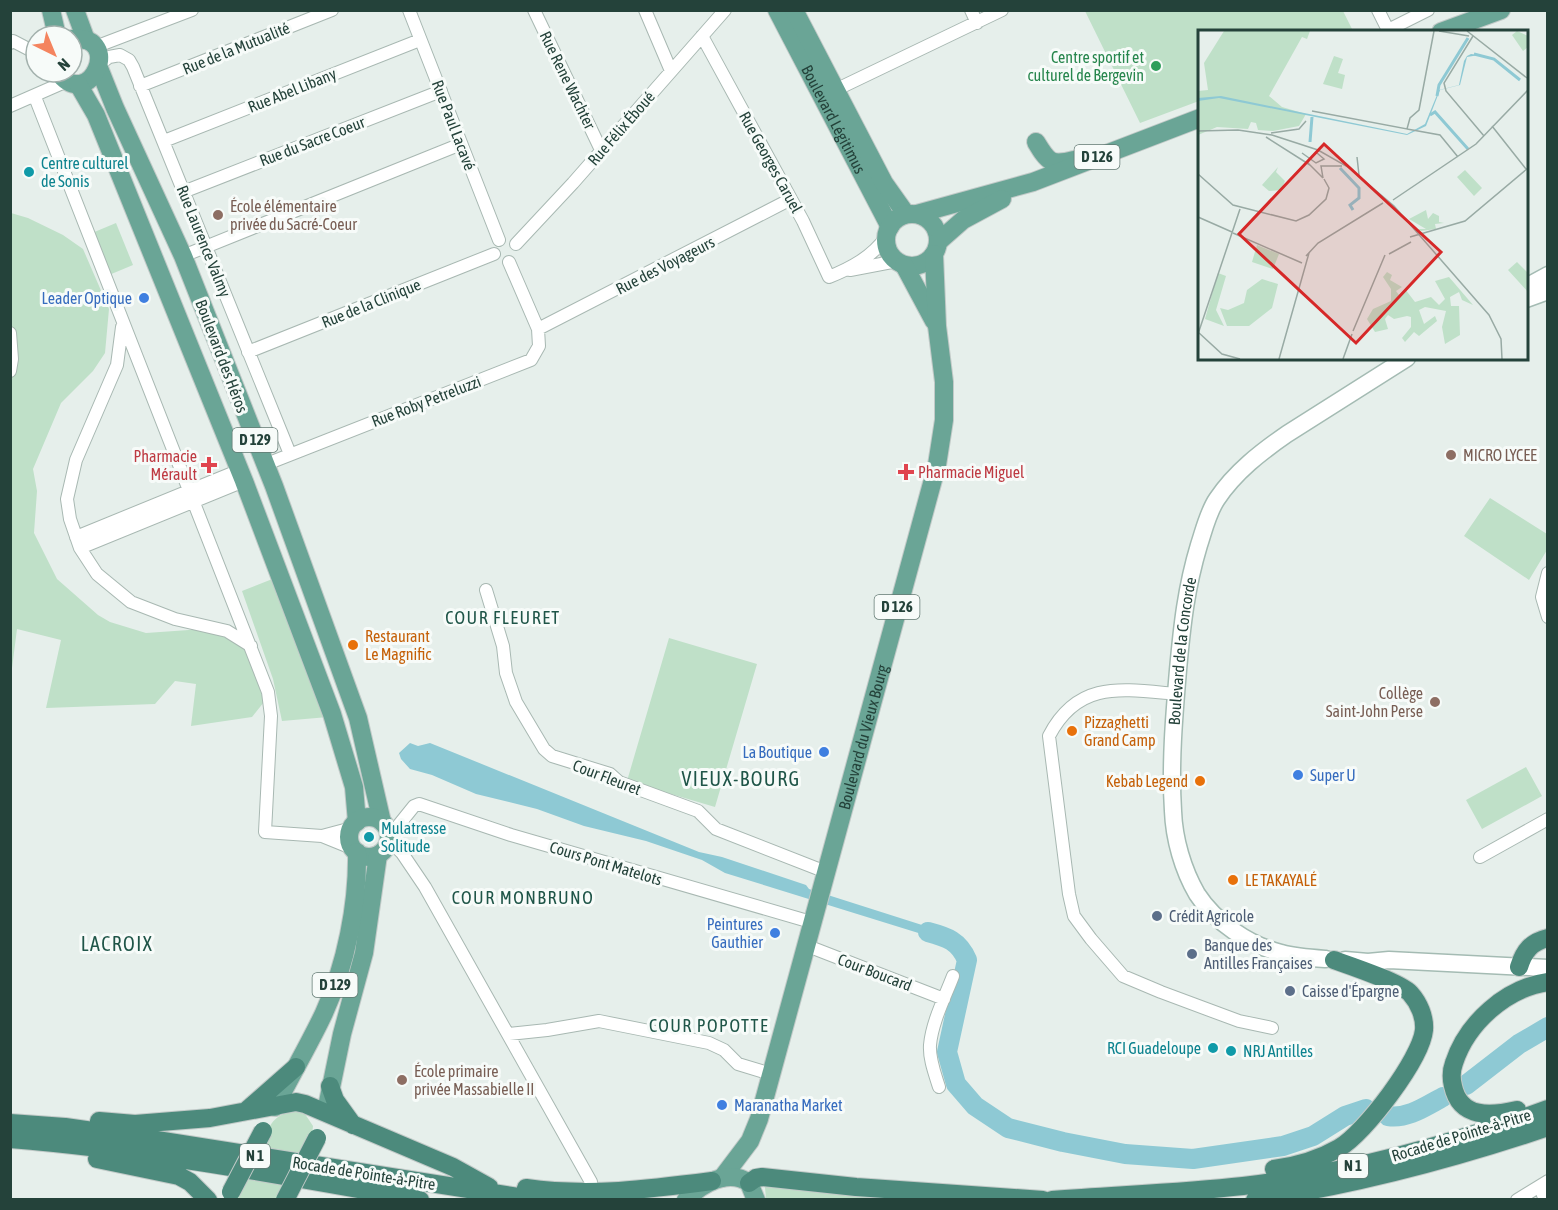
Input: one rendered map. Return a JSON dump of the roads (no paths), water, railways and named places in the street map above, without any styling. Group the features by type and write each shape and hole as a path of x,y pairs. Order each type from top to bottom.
{"highway":[{"path":"1519,967 1522,956 1528,948 1536,941 1548,938"},
{"path":"1152,1192 1164,1187 1286,1167 1317,1158 1350,1141 1365,1125 1410,1064 1419,1048 1424,1032 1424,1019 1416,1001 1400,986 1330,960"},
{"path":"1548,982 1514,992 1495,1005 1462,1046 1451,1073 1457,1099 1464,1107 1478,1113 1491,1115 1504,1113 1548,1101"},
{"path":"243,1113 296,1067"},
{"path":"330,1086 335,1100 355,1126"},
{"path":"12,1131 47,1116 135,1124 210,1118 296,1102 453,1167 499,1192"},
{"path":"229,1196 275,1107"},
{"name":"Rocade de Pointe-à-Pitre","path":"1052,1200 1244,1185 1323,1173 1452,1141 1548,1109"},
{"name":"Boulevard des Héros","path":"285,1200 317,1138 326,1114"},
{"name":"Rocade de Pointe-à-Pitre","path":"1255,1200 1385,1174 1548,1127"},
{"name":"Rocade de Pointe-à-Pitre","path":"12,1131 87,1130 537,1196"},
{"path":"12,1131 75,1155 180,1176 190,1182 208,1200"},
{"name":"Rocade de Pointe-à-Pitre","path":"12,1131 78,1145 282,1175 420,1200"},
{"path":"751,1188 756,1178 762,1177 856,1187 1043,1200"},
{"path":"475,1179 537,1196 629,1191 717,1180"}],"main road":[{"name":"D 129","path":"75,10 90,52"},
{"name":"Boulevard Légitimus","path":"777,10 884,183 912,214"},
{"name":"Boulevard Légitimus","path":"794,10 888,232"},
{"path":"1446,30 1501,10"},
{"path":"84,79 91,79 90,52"},
{"name":"Boulevard des Héros","path":"90,52 183,256 264,465 358,718 387,840 364,953 330,1086 326,1114"},
{"name":"Boulevard des Héros","path":"71,84 96,115 242,476 332,714 354,787 355,825"},
{"name":"D 126","path":"912,214 1033,182 1198,119"},
{"path":"1036,142 1048,160 1059,164 1162,132"},
{"name":"D 126","path":"936,248 963,220 1033,182"},
{"path":"912,214 930,221 936,228 938,236 936,248 921,265 901,263 887,247 888,232 897,219 912,214"},
{"name":"Boulevard du Vieux Bourg","path":"686,1200 699,1188 717,1180 750,1141 759,1119 937,465 944,420 944,382 937,326 936,248"},
{"name":"Boulevard du Vieux Bourg","path":"901,263 937,326"},
{"path":"1537,293 1548,276"},
{"name":"Boulevard de la Concorde","path":"1404,360 1268,447 1237,475 1216,500 1206,523 1185,601 1172,750 1173,812 1179,850 1188,877 1198,896 1225,924 1244,937 1280,953 1330,960 1368,962 1389,960 1548,968"},
{"path":"355,825 367,818 387,840 366,856 355,851"},
{"name":"D 129","path":"275,1107 326,1010 341,968 356,893 355,851 350,839 355,825"},
{"name":"Boulevard du Vieux Bourg","path":"750,1141 751,1188"},
{"path":"717,1180 733,1177 751,1188"}],"street":[{"path":"90,52 192,10"},
{"name":"Rue de la Mutualité","path":"140,86 332,10"},
{"name":"Rue Paul Lacavé","path":"409,10 499,240"},
{"name":"Rue Rene Wachter","path":"534,10 601,150"},
{"path":"645,10 671,71"},
{"name":"Rue Félix Éboué","path":"516,244 725,10"},
{"path":"971,10 976,23"},
{"path":"829,93 1002,10"},
{"path":"1378,10 1388,30 1428,10"},
{"name":"Rue Georges Caruel","path":"702,36 791,199 829,277 843,271"},
{"name":"Rue Abel Libany","path":"164,141 420,40"},
{"name":"Rue Laurence Valmy","path":"90,52 124,56 133,67 290,454"},
{"path":"10,106 34,97 58,84"},
{"name":"Rue du Sacre Coeur","path":"183,192 441,91"},
{"path":"34,97 268,692 271,716 265,832 322,836 355,851"},
{"path":"183,256 460,144"},
{"name":"Rue des Voyageurs","path":"538,329 791,199"},
{"path":"843,271 872,254 888,232"},
{"path":"508,239 516,244 516,255 509,262 500,261 494,254 495,244 499,240 508,239"},
{"name":"Rue de la Clinique","path":"248,352 494,254"},
{"path":"509,262 538,329"},
{"path":"843,271 901,263"},
{"path":"123,324 117,364 76,460 70,484 67,499 70,519 78,542 97,574 131,602 175,618 227,631 251,646"},
{"name":"Rue Roby Petreluzzi","path":"290,454 531,360 539,346 538,329"},
{"path":"10,333 12,359 10,371"},
{"path":"264,465 290,454"},
{"path":"78,542 242,476"},
{"path":"1548,573 1542,597 1548,618"},
{"name":"Cour Fleuret","path":"486,590 503,646 506,673 516,702 544,749 552,756 610,774 619,782 698,811 716,829 824,878"},
{"path":"1176,694 1110,689 1089,695 1069,708 1057,721 1049,736 1074,916 1124,976 1239,1021 1272,1028"},
{"name":"Cours Pont Matelots","path":"387,840 416,804 419,804 511,835 813,916"},
{"path":"1480,856 1548,819"},
{"path":"322,836 355,825"},
{"path":"387,840 425,887 591,1182"},
{"name":"Cour Boucard","path":"805,945 944,999"},
{"path":"939,1087 931,1061 930,1045 933,1030 953,976"},
{"path":"509,1034 599,1021 709,1043 727,1052 738,1064 771,1074"},
{"path":"1517,1200 1544,1184 1545,1200"}],"water":[{"path":"410,743 418,746 430,743 699,852 722,857 806,885 809,889 944,932 951,939 941,940 725,873 702,860 646,841 584,826 537,809 476,794 432,775 410,769 399,753"}],"waterway":[{"path":"928,932 952,941 960,948 967,960 947,1052 956,1084 975,1106 1008,1128 1125,1154 1193,1159 1283,1146 1313,1136 1345,1116 1366,1109"},
{"path":"1466,1085 1519,1044 1548,1027"},
{"path":"1388,1116 1410,1114 1443,1097"}],"place":[{"name":"Centre sportif et culturel de Bergevin","path":"1156,66"},
{"name":"Centre culturel de Sonis","path":"29,172"},
{"name":"École élémentaire privée du Sacré-Coeur","path":"218,215"},
{"name":"Leader Optique","path":"144,298"},
{"name":"MICRO LYCEE","path":"1451,455"},
{"name":"Pharmacie Mérault","path":"209,465"},
{"name":"Pharmacie Miguel","path":"906,472"},
{"name":"Restaurant Le Magnific","path":"353,645"},
{"name":"Collège Saint-John Perse","path":"1435,702"},
{"name":"Pizzaghetti Grand Camp","path":"1072,731"},
{"name":"La Boutique","path":"824,752"},
{"name":"Super U","path":"1298,775"},
{"name":"Kebab Legend","path":"1200,781"},
{"name":"Mulatresse Solitude","path":"369,837"},
{"name":"LE TAKAYALÉ","path":"1233,880"},
{"name":"Crédit Agricole","path":"1157,916"},
{"name":"Peintures Gauthier","path":"775,933"},
{"name":"Banque des Antilles Françaises","path":"1192,954"},
{"name":"Caisse d'Épargne","path":"1290,991"},
{"name":"RCI Guadeloupe","path":"1213,1048"},
{"name":"NRJ Antilles","path":"1231,1051"},
{"name":"École primaire privée Massabielle II","path":"402,1080"},
{"name":"Maranatha Market","path":"722,1105"}],"district":[{"name":"COUR FLEURET","path":"503,618"},
{"name":"VIEUX-BOURG","path":"741,779"},
{"name":"COUR MONBRUNO","path":"523,898"},
{"name":"LACROIX","path":"117,944"},
{"name":"COUR POPOTTE","path":"709,1026"}]}
